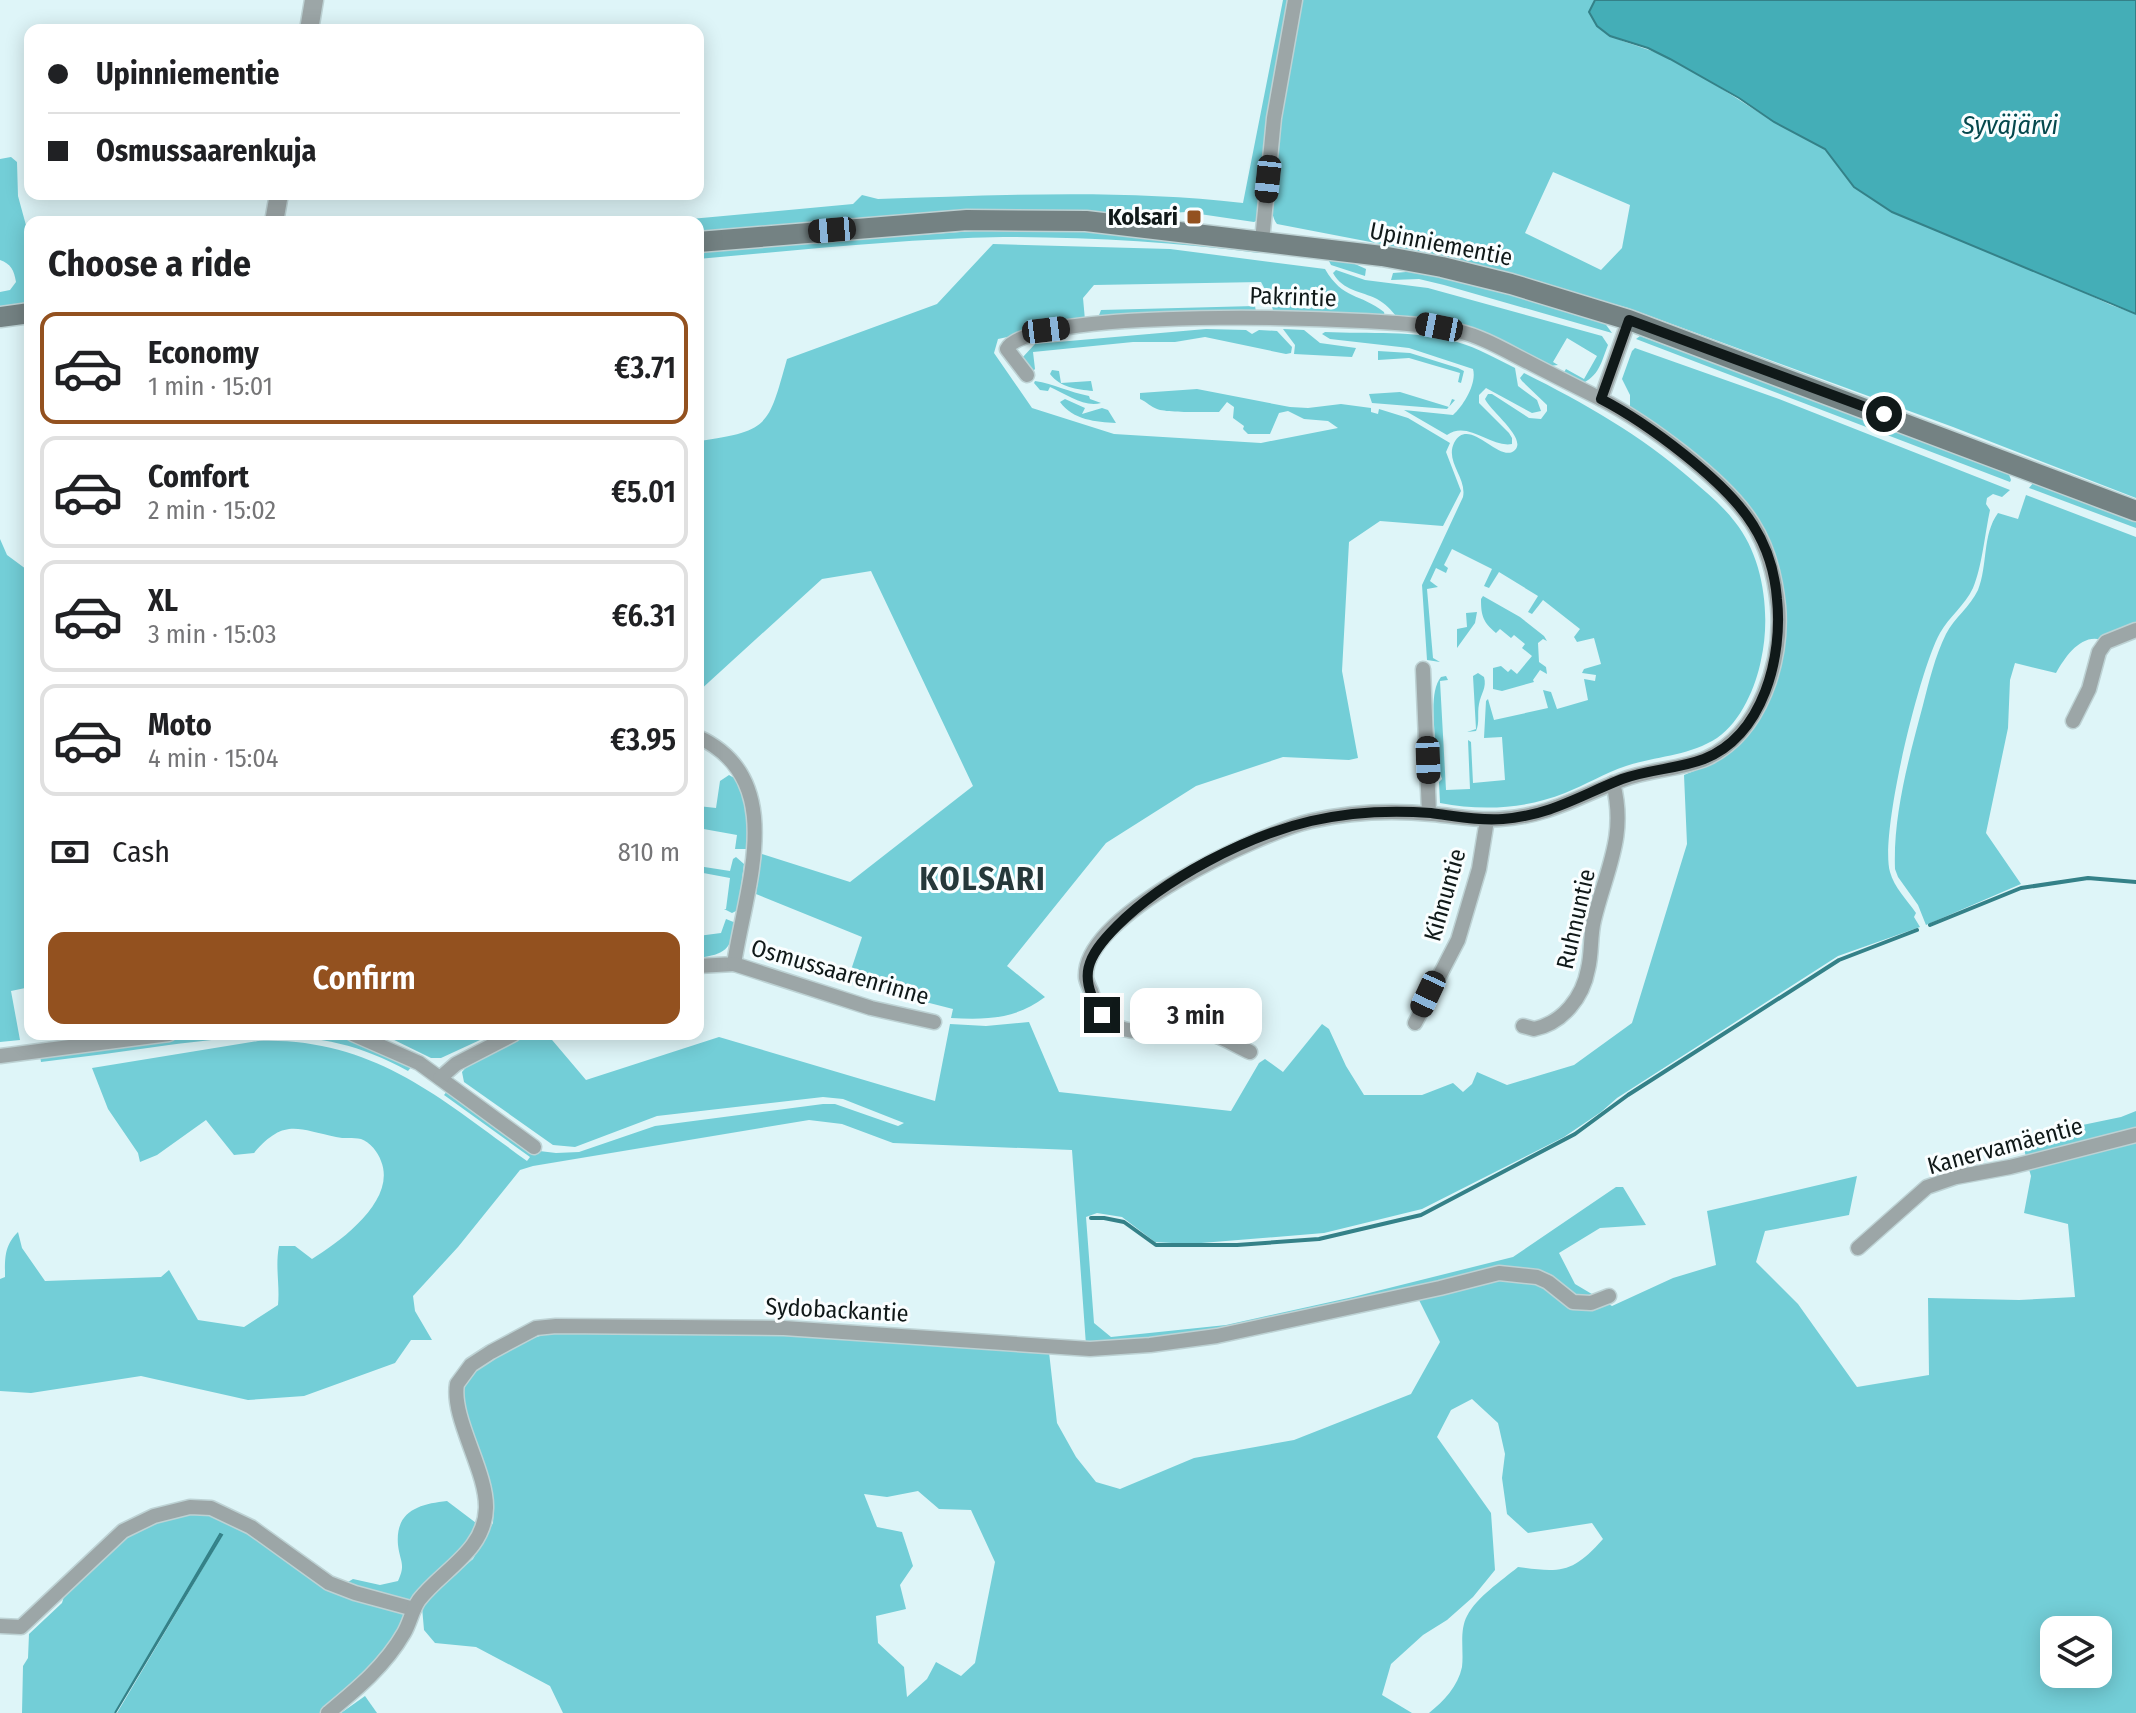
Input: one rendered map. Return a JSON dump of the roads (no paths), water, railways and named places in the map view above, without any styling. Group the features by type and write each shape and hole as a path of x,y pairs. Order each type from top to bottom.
{"main road":[{"name":"Upinniementie","path":"704,242 967,220 1038,219 1128,224 1382,256 1442,267 1511,284 1629,320 2136,511"},
{"path":"0,317 24,314"}],"street":[{"path":"310,24 314,0"},
{"path":"1262,241 1274,118 1295,0"},
{"name":"Pakrintie","path":"1027,375 1007,349 1016,339 1046,330 1201,317 1420,324 1458,331 1487,341 1601,399"},
{"path":"1250,1052 1208,1034 1140,1032 1118,1028 1102,1015 1094,1003 1086,977 1092,956 1125,918 1168,885 1232,850 1271,833 1312,821 1389,811 1487,820 1551,811 1613,783 1707,758 1729,744 1755,711 1769,680 1777,650 1779,618 1776,589 1767,555 1754,526 1743,511 1672,446 1601,399 1629,320"},
{"path":"2073,721 2089,689 2099,652 2106,642 2136,630"},
{"path":"1423,669 1429,813"},
{"path":"704,740 736,765 749,786 756,835 734,964 704,966"},
{"name":"Ruhnuntie","path":"1523,1026 1534,1029 1551,1024 1569,1008 1584,984 1589,968 1593,924 1616,846 1619,817 1613,783"},
{"name":"Kihnuntie","path":"1415,1023 1445,968 1469,910 1487,820"},
{"name":"Osmussaarenrinne","path":"734,964 871,1008 934,1022"},
{"path":"0,1056 123,1040"},
{"path":"367,1040 408,1057 534,1147"},
{"path":"440,1078 456,1064 502,1040"},
{"name":"Kanervamäentie","path":"1858,1248 1927,1187 1956,1177 2010,1167 2136,1135"},
{"name":"Sydobackantie","path":"328,1713 375,1672 404,1633 424,1594 472,1546 486,1510 484,1486 455,1392 457,1384 471,1365 536,1328 784,1328 1090,1349 1217,1336 1499,1273 1537,1277 1573,1302 1591,1303 1609,1296"},
{"path":"0,1626 21,1627 123,1531 154,1516 190,1507 211,1508 251,1527 329,1583 414,1609"}],"water":[{"name":"Syväjärvi","path":"1595,0 2136,0 2136,314 1892,212 1854,187 1825,149 1670,59 1610,36 1597,26 1589,12"},
{"path":"220,1534 222,1535 115,1713"}],"waterway":[{"path":"1930,925 2021,888 2088,878 2136,882"},
{"path":"1091,1218 1124,1222 1156,1245 1237,1245 1319,1239 1421,1215 1575,1134 1628,1095 1839,960 1917,930"}],"place":[{"name":"Kolsari","path":"1194,217"}],"district":[{"name":"KOLSARI","path":"983,879"}]}
